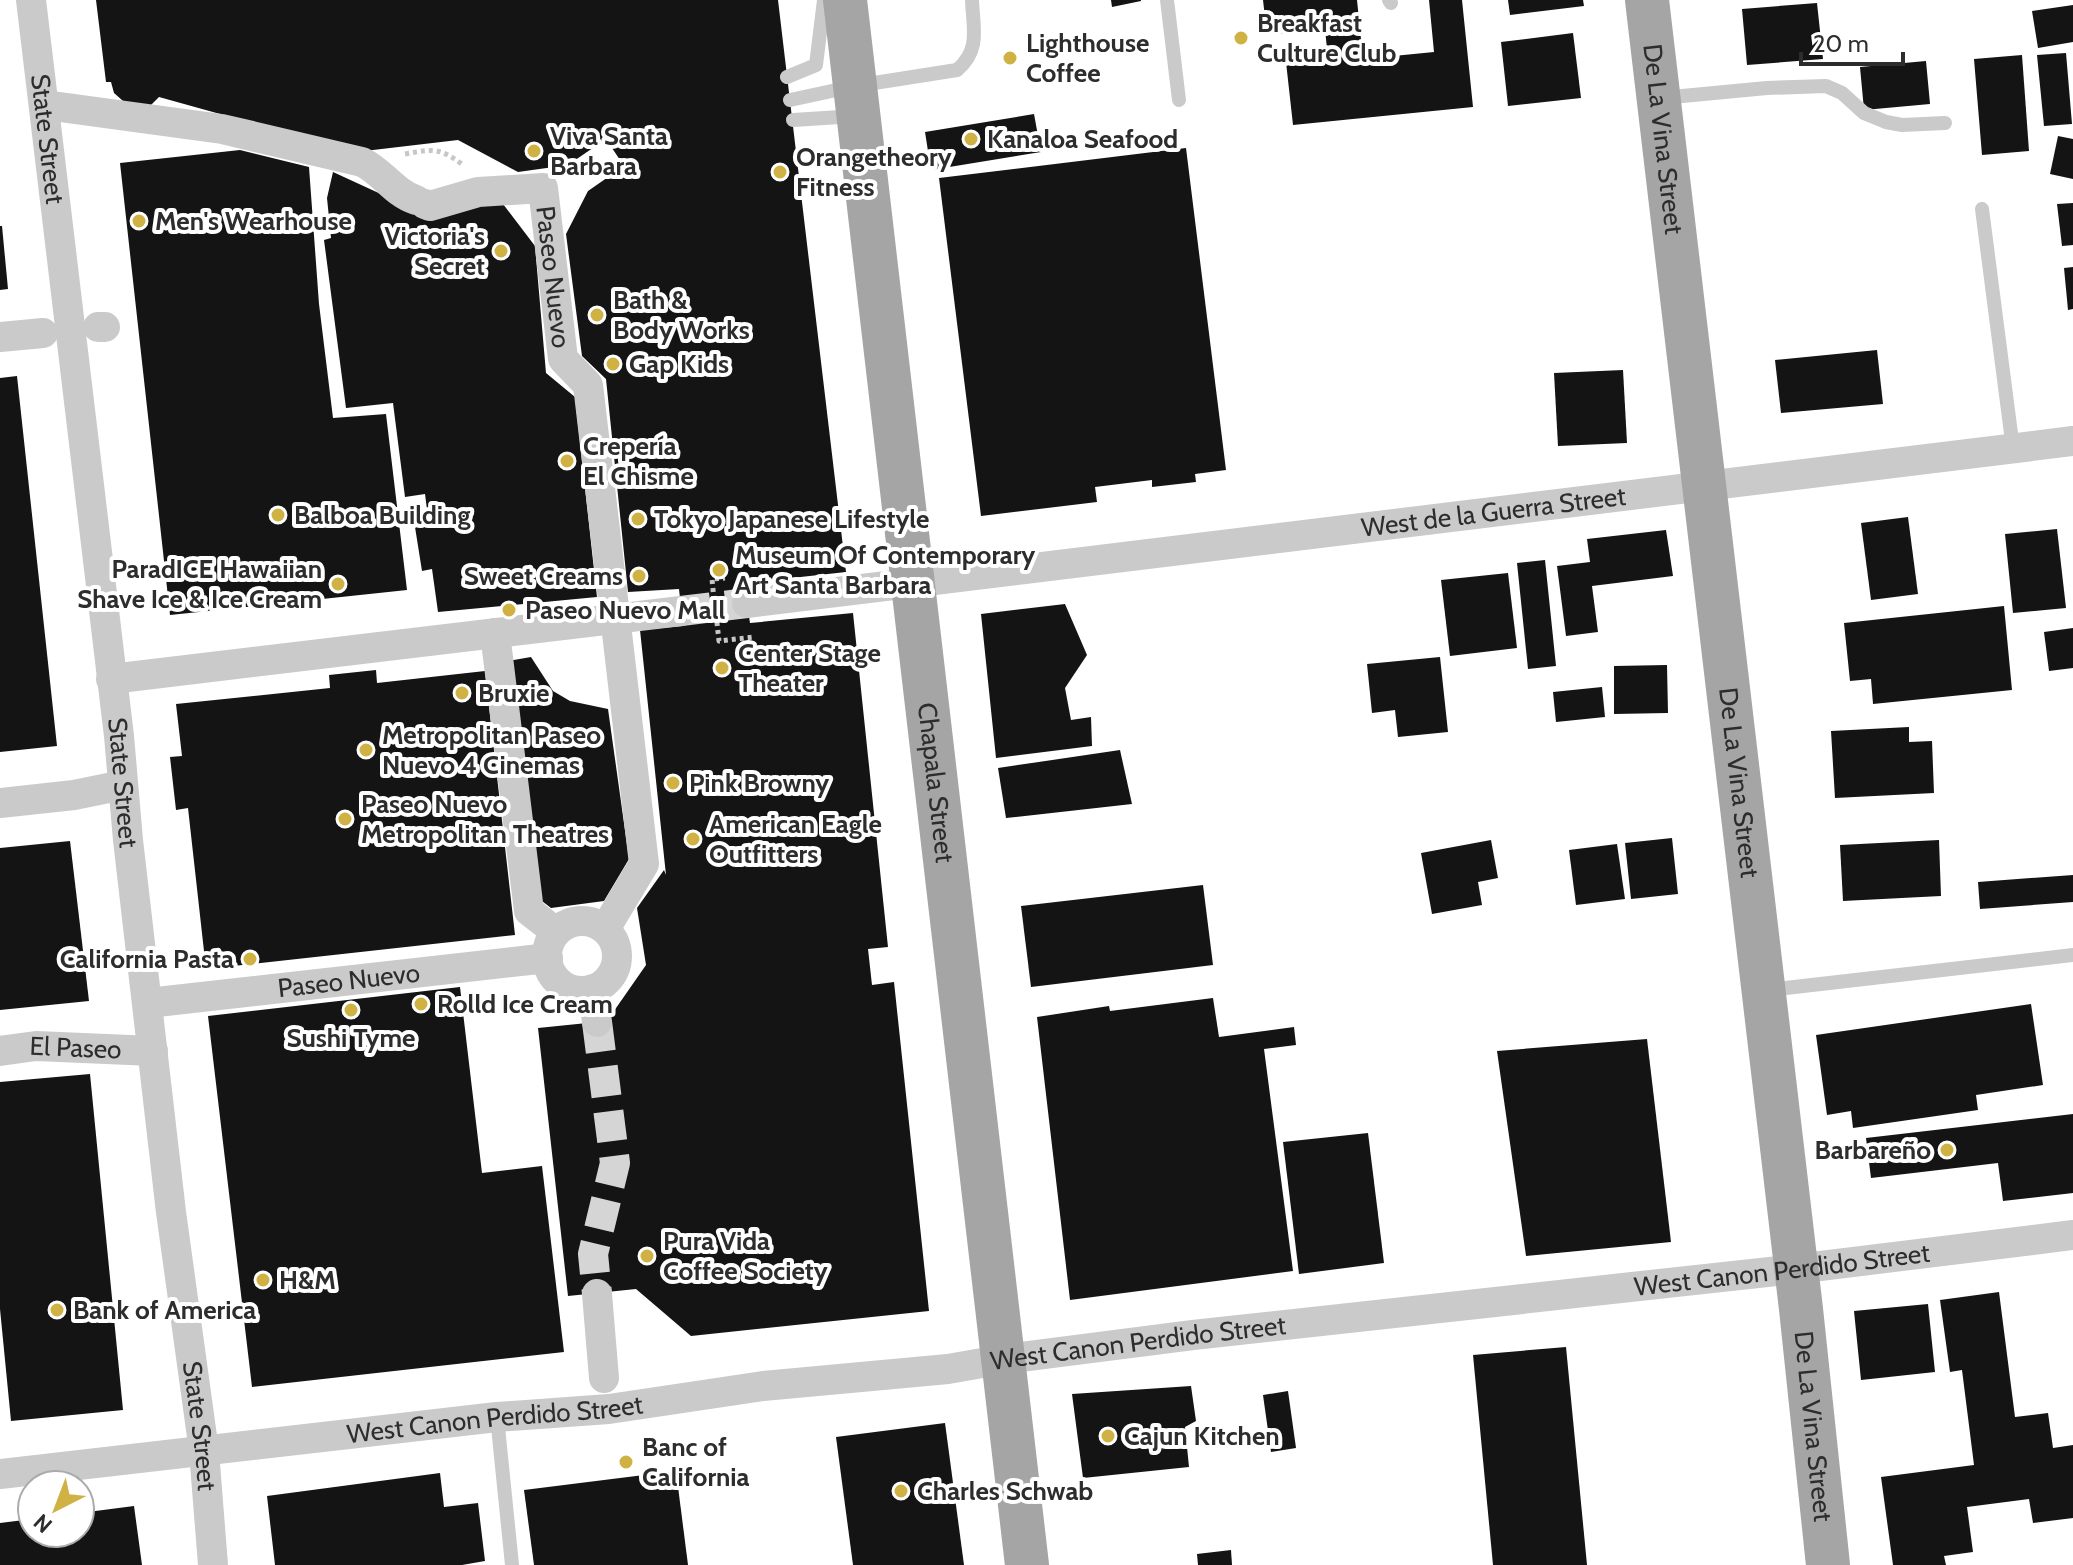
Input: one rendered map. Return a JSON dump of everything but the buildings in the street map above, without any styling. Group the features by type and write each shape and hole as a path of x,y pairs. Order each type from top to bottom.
{"main road":[{"name":"Chapala Street","path":"845,0 1027,1565"},
{"name":"De La Vina Street","path":"1647,0 1828,1565"}],"street":[{"name":"State Street","path":"31,0 171,1212 204,1451 213,1565"},
{"name":"Paseo Nuevo","path":"45,105 222,129 362,162 376,169 402,196 430,206 478,192 543,188 563,359 588,385 644,864 605,929 589,921 571,922 552,945 148,1003"},
{"path":"0,337 43,333"},
{"name":"West de la Guerra Street","path":"912,584 2073,441"},
{"path":"747,603 912,584"},
{"path":"111,679 681,611"},
{"path":"495,633 529,911 552,945 548,966 558,982 574,990 593,989 608,979 617,963 615,945 605,929"},
{"path":"0,803 74,795 123,785"},
{"path":"593,989 597,1022"},
{"name":"El Paseo","path":"0,1051 36,1046 153,1051"},
{"name":"West Canon Perdido Street","path":"0,1474 497,1417 609,1409 763,1386 948,1369 1205,1333 1796,1269 2073,1235"},
{"path":"597,1294 604,1378"}],"lane":[{"path":"787,77 816,65 824,0"},
{"path":"793,120 957,70 970,59 974,44 972,0"},
{"path":"1167,0 1179,100"},
{"path":"1658,99 1767,88 1826,86 1842,93 1864,113 1886,122 1902,125 1945,123"},
{"path":"790,100 857,101"},
{"path":"1982,209 2013,449"},
{"path":"1763,991 2073,955"},
{"path":"497,1417 512,1565"}],"path":[{"path":"433,149 443,150"}],"tunnel":[{"path":"681,611 747,603"},
{"path":"597,1022 615,1163 593,1254 597,1294"}],"place":[{"name":"Breakfast Culture Club","path":"1241,38"},
{"name":"Lighthouse Coffee","path":"1010,58"},
{"name":"Kanaloa Seafood","path":"971,139"},
{"name":"Viva Santa Barbara","path":"534,151"},
{"name":"Orangetheory Fitness","path":"780,172"},
{"name":"Men's Wearhouse","path":"139,221"},
{"name":"Victoria's Secret","path":"501,251"},
{"name":"Bath & Body Works","path":"597,315"},
{"name":"Gap Kids","path":"613,364"},
{"name":"Crepería El Chisme","path":"567,461"},
{"name":"Balboa Building","path":"278,515"},
{"name":"Tokyo Japanese Lifestyle","path":"638,519"},
{"name":"Museum Of Contemporary Art Santa Barbara","path":"719,570"},
{"name":"Sweet Creams","path":"639,576"},
{"name":"ParadICE Hawaiian Shave Ice & Ice Cream","path":"338,584"},
{"name":"Paseo Nuevo Mall","path":"509,610"},
{"name":"Center Stage Theater","path":"722,668"},
{"name":"Bruxie","path":"462,693"},
{"name":"Metropolitan Paseo Nuevo 4 Cinemas","path":"366,750"},
{"name":"Pink Browny","path":"673,783"},
{"name":"Paseo Nuevo Metropolitan Theatres","path":"345,819"},
{"name":"American Eagle Outfitters","path":"693,839"},
{"name":"California Pasta","path":"250,959"},
{"name":"Rolld Ice Cream","path":"421,1004"},
{"name":"Sushi Tyme","path":"351,1010"},
{"name":"Barbareño","path":"1947,1150"},
{"name":"Pura Vida Coffee Society","path":"647,1256"},
{"name":"H&M","path":"263,1280"},
{"name":"Bank of America","path":"57,1310"},
{"name":"Cajun Kitchen","path":"1108,1436"},
{"name":"Banc of California","path":"626,1462"},
{"name":"Charles Schwab","path":"901,1491"}]}
